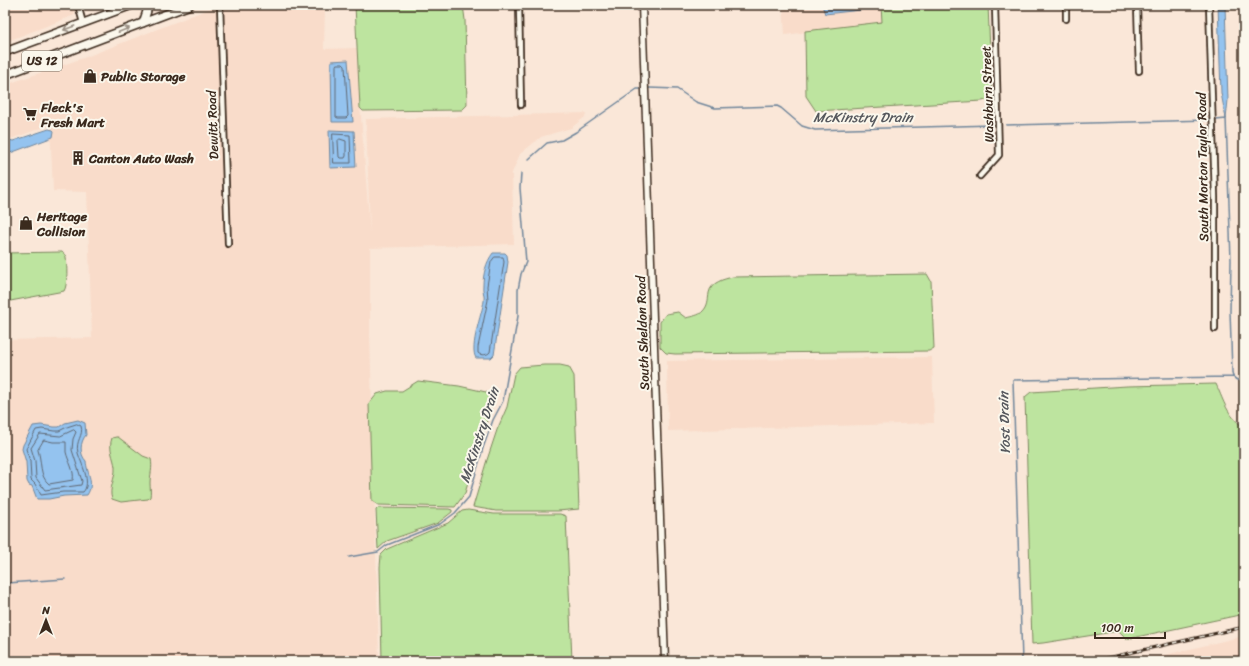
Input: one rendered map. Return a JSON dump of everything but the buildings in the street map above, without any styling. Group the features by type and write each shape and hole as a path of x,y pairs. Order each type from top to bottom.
{"main road":[{"name":"US 12","path":"5,52 132,5"},
{"path":"143,23 147,11 145,5"},
{"name":"US 12","path":"5,75 190,5"}],"street":[{"path":"78,5 83,23"},
{"name":"Dewitt Road","path":"220,5 228,244"},
{"path":"518,5 521,105"},
{"name":"South Sheldon Road","path":"642,5 665,661"},
{"name":"Washburn Street","path":"980,176 999,155 995,5"},
{"path":"1066,5 1066,19"},
{"path":"1137,5 1139,71"},
{"name":"South Morton Taylor Road","path":"1209,5 1215,197 1215,329"}],"shaded area":[{"path":"5,5 74,5 75,15 5,42"},
{"path":"219,5 325,5 324,49 357,48 360,108 370,232 366,119 586,113 585,117 571,128 541,137 520,154 512,173 514,244 370,248 370,334 379,661 8,661 5,580 5,340 92,338 87,192 53,191 50,125 5,141 5,85 86,57"},
{"path":"783,5 881,5 882,22 785,35"},
{"path":"932,357 934,423 668,431 667,361"},
{"path":"1244,636 1244,661 1140,661"}],"green space":[{"path":"355,5 463,5 465,20 467,105 462,110 363,111 360,108"},
{"path":"881,5 988,5 992,99 982,101 816,111 806,96 805,31 882,22"},
{"path":"62,252 66,257 67,264 67,279 64,291 5,302 5,253"},
{"path":"927,274 931,281 934,348 929,351 675,354 666,353 660,347 660,322 666,314 678,312 686,318 700,314 708,303 709,293 712,286 718,282 733,277"},
{"path":"560,365 569,367 574,376 579,509 558,511 496,511 473,507 497,430 507,407 514,374 520,367"},
{"path":"418,381 459,386 486,392 494,397 465,493 455,507 378,505 372,501 369,404 377,394 387,391 402,391"},
{"path":"1216,384 1224,403 1233,418 1244,428 1244,614 1127,639 1119,631 1032,644 1025,397 1031,392 1127,386"},
{"path":"116,437 143,456 151,459 150,497 148,499 121,502 112,499 111,487 115,467 111,442 112,438"},
{"path":"378,508 449,509 452,510 452,512 438,523 387,541 378,549 376,510"},
{"path":"468,510 494,514 560,514 566,516 572,661 382,661 381,555 387,549 448,523 462,511"}],"water":[{"path":"822,5 865,5 865,7 861,10 825,14"},
{"path":"1218,5 1225,5 1228,100 1226,119 1221,93"},
{"path":"348,60 353,122 332,122 331,61"},
{"path":"49,129 54,131 53,137 5,155 5,139 13,141"},
{"path":"329,130 354,131 356,167 330,168"},
{"path":"493,253 505,253 507,255 508,262 494,355 491,358 476,358 474,347 484,301 483,287 485,269"},
{"path":"78,420 85,423 86,435 82,444 81,452 86,461 90,478 90,486 87,495 37,499 32,486 29,485 27,481 26,462 22,449 23,445 33,426 41,425 59,427 65,423"}],"waterway":[{"name":"McKinstry Drain","path":"649,88 677,89 696,102 715,108 777,106 802,126 815,130 993,125"},
{"name":"McKinstry Drain","path":"529,159 547,143 562,140 576,132 637,89 640,89"},
{"path":"1226,118 1231,260 1230,311 1232,372 1236,379 1244,381"},
{"name":"McKinstry Drain","path":"1216,120 1226,119"},
{"name":"McKinstry Drain","path":"1006,125 1209,120"},
{"name":"McKinstry Drain","path":"349,557 378,552 387,545 440,524 455,513 469,497 483,448 493,420 503,401 518,316 518,290 521,274 526,262 520,188 521,173"},
{"name":"Yost Drain","path":"1022,661 1013,380 1233,377"},
{"name":"McKinstry Drain","path":"5,585 7,583 65,579"}],"railway":[{"path":"1094,661 1244,627"}],"place":[{"name":"Public Storage","path":"90,76"},
{"name":"Fleck's Fresh Mart","path":"30,114"},
{"name":"Canton Auto Wash","path":"78,158"},
{"name":"Heritage Collision","path":"26,223"}]}
